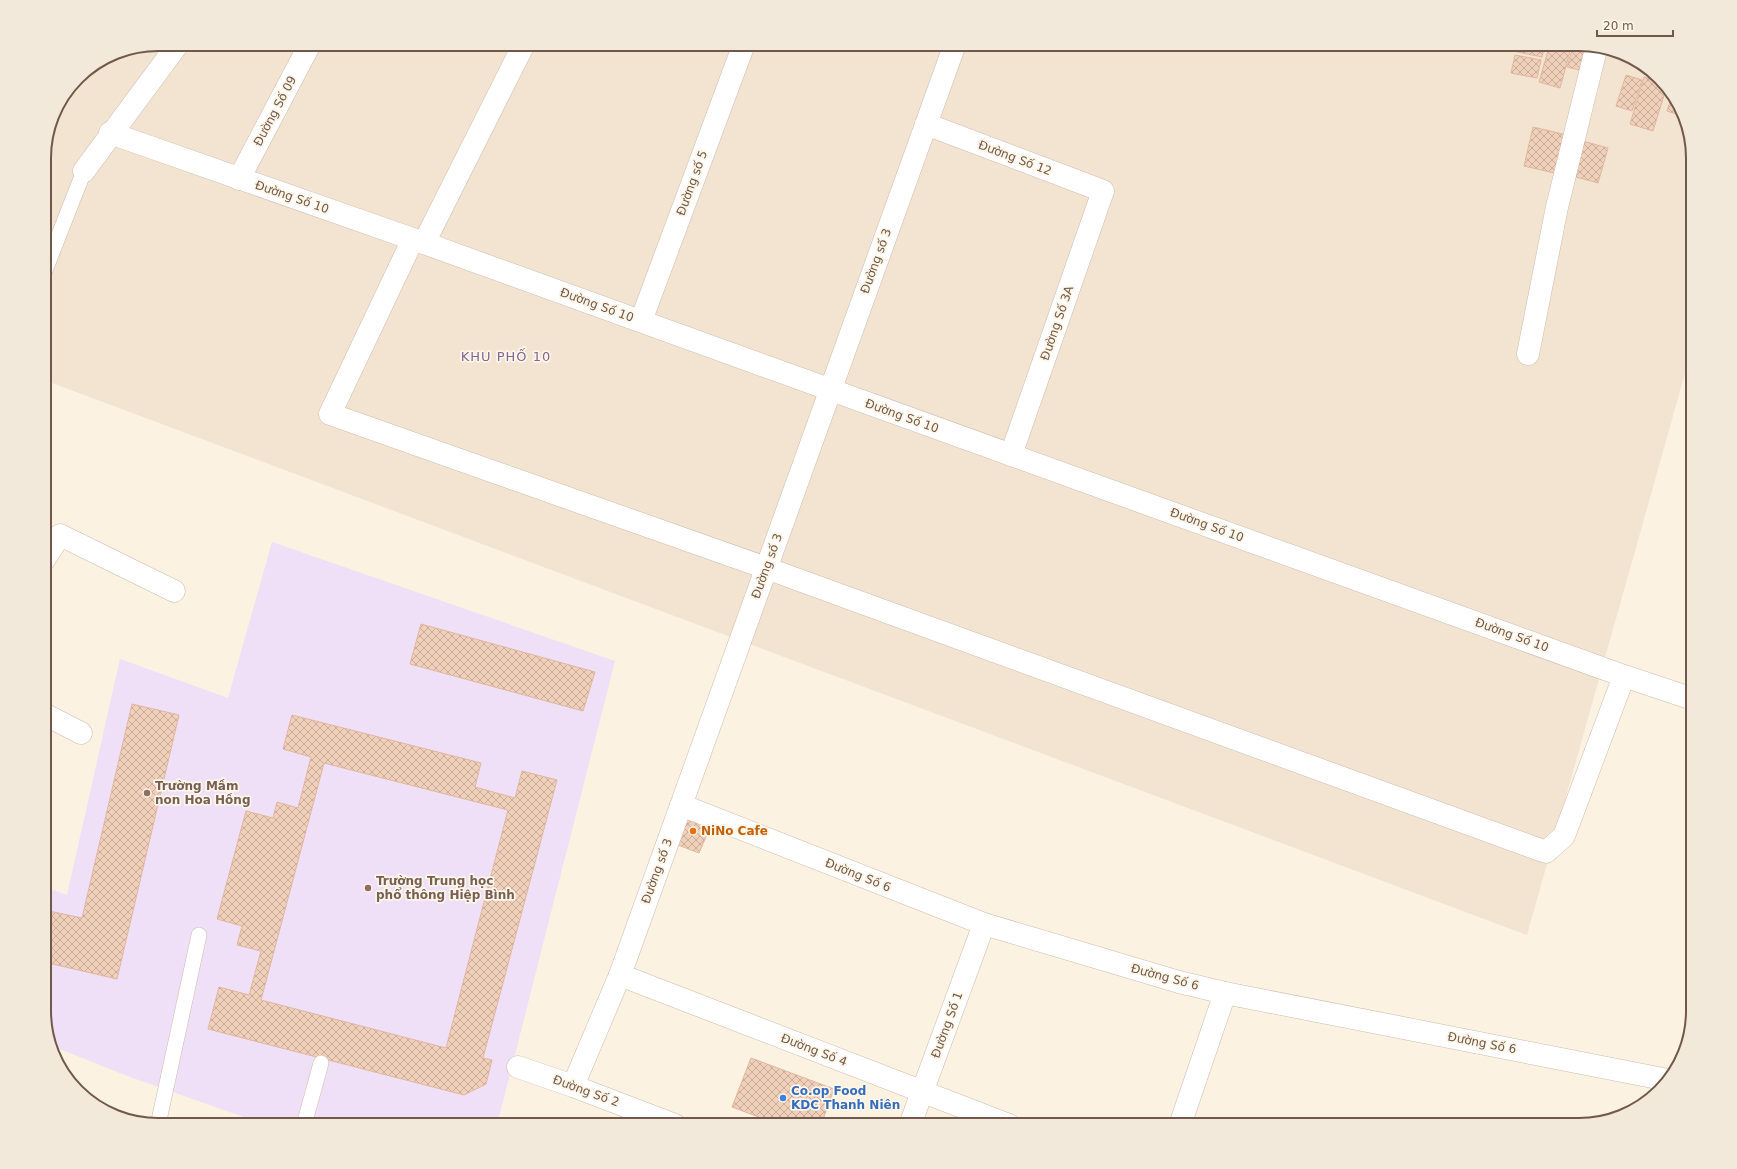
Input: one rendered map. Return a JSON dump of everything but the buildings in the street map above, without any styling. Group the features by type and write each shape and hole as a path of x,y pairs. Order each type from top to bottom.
{"street":[{"path":"84,171 110,133 173,51"},
{"name":"Đường Số 09","path":"239,179 306,51"},
{"path":"520,51 419,241 330,414 766,568 1546,852 1564,836 1624,676"},
{"name":"Đường số 5","path":"641,321 741,51"},
{"name":"Đường số 3","path":"573,1086 620,975 952,51"},
{"path":"1528,354 1557,207 1595,52"},
{"name":"Đường Số 12","path":"926,124 1104,191"},
{"name":"Đường Số 10","path":"110,133 419,241 1624,676 1686,697"},
{"name":"Đường Số 3A","path":"1011,455 1104,191"},
{"path":"51,549 60,535 174,591"},
{"path":"51,718 82,733"},
{"name":"Đường Số 6","path":"681,805 984,924 1179,982 1225,993 1662,1079"},
{"name":"Đường Số 1","path":"913,1118 984,924"},
{"name":"Đường Số 4","path":"620,975 991,1118"},
{"path":"1182,1118 1225,993"},
{"name":"Đường Số 2","path":"518,1067 657,1118"}],"lane":[{"path":"51,255 84,171"},
{"path":"160,1118 199,935"},
{"path":"306,1118 321,1063"}],"shaded area":[{"path":"158,51 1579,51 1607,55 1620,59 1639,69 1660,87 1672,104 1678,117 1685,144 1686,370 1527,935 51,383 51,151 59,117 69,98 87,77 104,65 130,55"},
{"name":"Trường Trung học phổ thông Hiệp Bình","path":"272,542 615,661 499,1118 247,1118 130,1077 58,1048 51,1018 51,889 67,895 120,659 228,698"}],"place":[{"name":"Trường Mầm non Hoa Hồng","path":"147,793"},
{"name":"NiNo Cafe","path":"693,831"},
{"name":"Trường Trung học phổ thông Hiệp Bình","path":"368,888"},
{"name":"Co.op Food KDC Thanh Niên","path":"783,1098"}],"district":[{"name":"KHU PHỐ 10","path":"506,356"}]}
